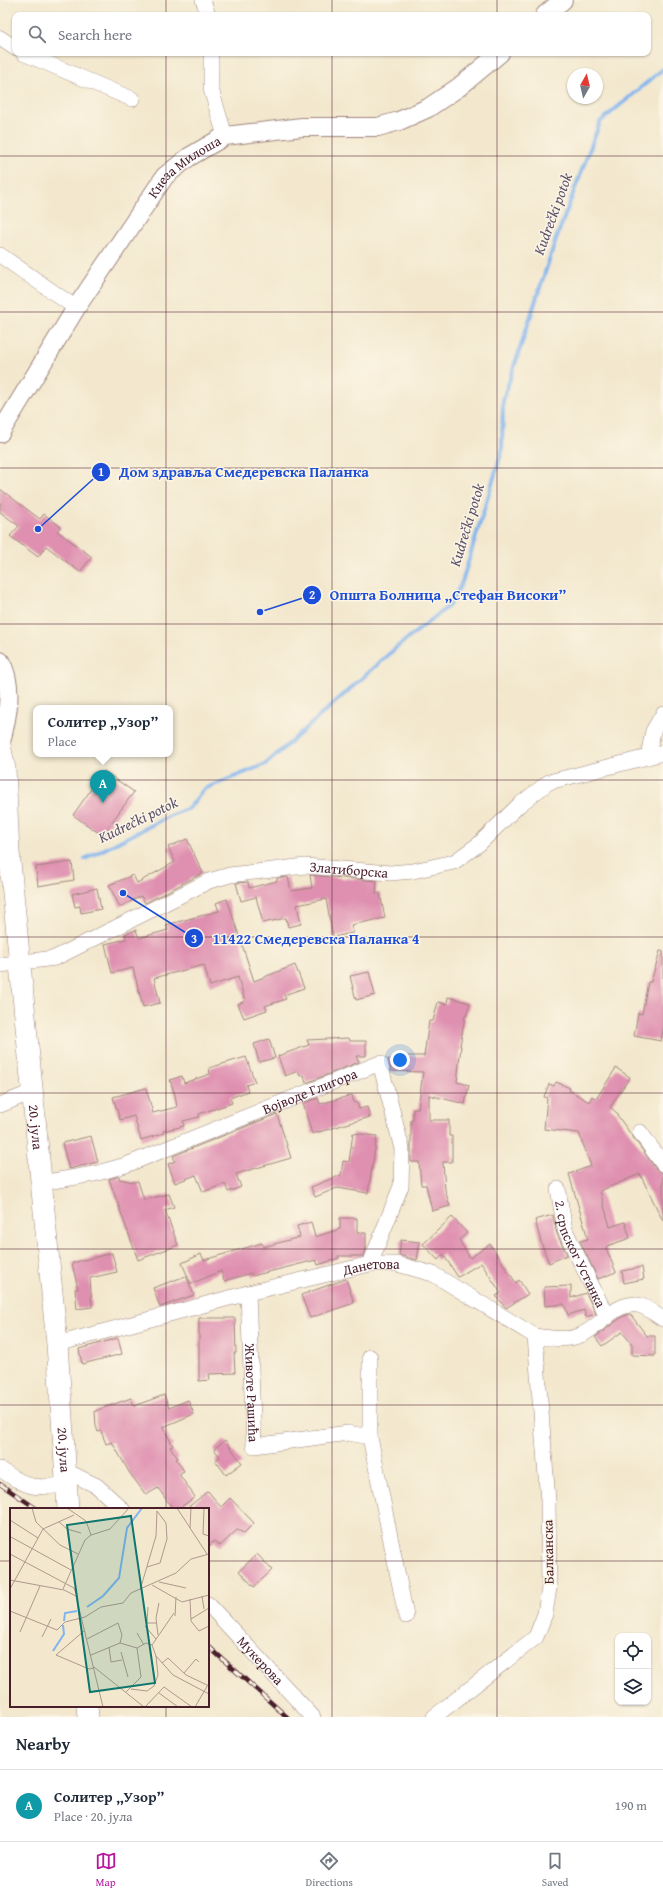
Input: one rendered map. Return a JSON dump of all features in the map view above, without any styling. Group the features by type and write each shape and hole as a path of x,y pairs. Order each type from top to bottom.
{"main road":[{"name":"20. јула","path":"0,745 5,769 9,852 10,964 32,1092 57,1344 68,1508"},
{"path":"87,1707 88,1717"}],"street":[{"path":"203,0 207,12"},
{"path":"549,12 563,0"},
{"path":"0,38 12,46"},
{"path":"30,56 132,99"},
{"path":"212,56 211,89 225,136"},
{"name":"Кнеза Милоша","path":"0,433 76,308 165,176 189,157 225,136 302,128 378,127 399,121 428,108 459,87 496,56"},
{"path":"0,255 76,308"},
{"path":"0,661 7,680 8,706 0,745"},
{"path":"648,757 653,731 663,714"},
{"name":"Златиборска","path":"10,964 55,958 209,881 230,874 305,866 390,873 413,871 454,862 479,844 519,805 549,782 663,753"},
{"name":"Војводе Глигора","path":"41,1183 94,1174 126,1165 380,1063 402,1149 401,1186 370,1264"},
{"path":"0,1105 32,1092"},
{"path":"640,1132 663,1164"},
{"name":"2. српског Устанка","path":"558,1189 565,1230 607,1317"},
{"name":"Данетова","path":"57,1344 248,1293 370,1264 398,1264 433,1274 535,1336 552,1338 581,1336 619,1307 631,1304 643,1307 663,1319"},
{"name":"Животе Рашића","path":"248,1293 254,1446 348,1433 370,1437"},
{"name":"Балканска","path":"434,1717 536,1637 545,1614 549,1588 548,1501 535,1336"},
{"path":"370,1357 370,1437 406,1616"},
{"path":"0,1469 15,1480 30,1487 46,1488 66,1478 97,1486 121,1508"},
{"name":"Мукерова","path":"209,1605 313,1717"}],"building":[{"path":"0,489 40,519 44,514 61,527 57,531 92,557 80,572 46,546 38,557 10,536 19,526 0,512"},
{"path":"104,771 134,792 102,835 73,815"},
{"path":"187,839 203,873 145,903 141,896 120,907 109,885 133,875 137,883 175,862 168,847"},
{"path":"72,862 74,880 38,886 36,867"},
{"path":"310,875 377,881 376,894 380,893 385,918 351,925 353,933 333,937 326,899 297,905 301,924 288,927 286,918 263,923 256,897 241,901 236,883 248,882 249,888 277,881 277,878 288,877 291,891 312,888"},
{"path":"97,888 101,909 81,913 80,906 75,907 72,894"},
{"path":"227,899 254,981 295,965 304,988 284,995 286,999 265,1006 267,1010 244,1018 238,1004 245,1001 238,977 210,986 204,965 154,978 160,1003 143,1007 133,968 112,973 105,944 126,939 125,934 136,930 139,938 168,930 166,925 219,911 216,903"},
{"path":"660,951 663,951 663,1030 661,1041 634,1036 638,1013 642,1014 648,982 651,982"},
{"path":"369,972 375,995 356,1000 350,976"},
{"path":"448,997 470,1003 465,1016 460,1046 457,1082 469,1085 465,1104 429,1095 429,1120 449,1120 449,1136 452,1136 452,1162 443,1162 445,1190 450,1206 432,1211 426,1185 421,1185 419,1162 411,1162 411,1120 413,1120 413,1109 418,1109 423,1072 391,1071 388,1059 395,1059 395,1056 424,1056 429,1021 433,1021 438,1002 447,1004"},
{"path":"349,1038 350,1041 366,1041 366,1056 356,1056 359,1062 306,1083 304,1075 300,1076 298,1071 285,1076 278,1056 309,1045 307,1040"},
{"path":"269,1039 275,1058 259,1062 254,1044"},
{"path":"246,1057 255,1082 246,1085 248,1091 230,1098 232,1103 199,1114 199,1117 183,1121 184,1126 163,1131 164,1133 141,1140 134,1116 120,1120 113,1097 146,1088 153,1113 177,1107 170,1080 182,1076 184,1083 210,1074 209,1068"},
{"path":"616,1068 630,1077 610,1107 618,1114 617,1115 656,1169 663,1173 663,1221 640,1174 600,1191 610,1227 625,1222 630,1238 607,1246 606,1248 616,1272 598,1279 580,1241 588,1239 569,1174 591,1166 579,1133 544,1129 547,1098 544,1097 549,1084 554,1086 556,1082 570,1088 569,1090 589,1102 592,1096 596,1099"},
{"path":"352,1095 354,1103 357,1102 359,1109 367,1107 370,1117 312,1134 303,1103 318,1098 320,1104"},
{"path":"277,1114 291,1158 236,1174 241,1187 228,1192 225,1184 203,1192 196,1175 175,1183 168,1164 175,1161 173,1156"},
{"path":"353,1133 377,1136 368,1193 337,1188 315,1197 311,1187 341,1175 343,1161 349,1162"},
{"path":"91,1136 98,1162 69,1169 62,1143"},
{"path":"119,1176 119,1179 134,1182 138,1181 144,1200 169,1194 174,1207 165,1210 178,1245 138,1260 109,1179"},
{"path":"553,1215 557,1234 567,1255 549,1263 535,1220"},
{"path":"452,1217 467,1233 459,1240 470,1258 490,1244 516,1283 519,1280 528,1294 506,1308 496,1296 501,1293 481,1263 458,1277 443,1254 438,1260 423,1244"},
{"path":"340,1218 357,1218 357,1233 366,1233 366,1249 364,1256 338,1256 339,1258 318,1265 316,1260 252,1276 251,1273 224,1281 221,1271 191,1284 182,1263 201,1254 204,1260 262,1243 263,1247 300,1237 297,1226 311,1222 315,1237 340,1229"},
{"path":"401,1240 420,1242 417,1260 399,1255"},
{"path":"112,1253 117,1272 90,1278 92,1307 77,1309 75,1289 78,1289 72,1263"},
{"path":"642,1267 644,1279 624,1283 622,1271"},
{"path":"186,1276 194,1295 160,1307 153,1288"},
{"path":"346,1279 354,1303 310,1318 301,1295"},
{"path":"571,1286 571,1298 586,1293 596,1314 586,1317 584,1310 568,1315 564,1304 545,1306 544,1287"},
{"path":"630,1314 647,1336 655,1336 655,1356 632,1355 632,1344 622,1332 602,1346 595,1337 622,1317"},
{"path":"199,1318 235,1318 235,1373 209,1374 210,1380 199,1381"},
{"path":"118,1338 122,1354 82,1364 79,1349"},
{"path":"164,1395 169,1408 188,1400 194,1414 163,1427 173,1446 170,1447 178,1458 176,1459 184,1471 179,1474 195,1497 179,1508 172,1508 158,1488 146,1495 129,1472 112,1442 106,1444 101,1431 98,1432 95,1411 131,1398 134,1406"},
{"path":"225,1440 242,1463 226,1475 215,1460 220,1457 214,1449"},
{"path":"208,1491 221,1507 230,1498 254,1523 244,1533 237,1530 220,1546 214,1541 209,1546 209,1508 187,1508"},
{"path":"257,1554 272,1570 254,1587 239,1571"}],"waterway":[{"name":"Kudrečki potok","path":"85,859 169,816 189,808 204,789 266,764 397,647 450,605 462,582 502,451 503,400 556,239 600,122 663,69"}],"railway":[{"path":"0,1484 36,1508"},
{"path":"209,1647 287,1717"}],"place":[{"name":"Дом здравља Смедеревска Паланка","path":"38,529"},
{"name":"Општа Болница „Стефан Високи”","path":"260,612"},
{"name":"Солитер „Узор”","path":"103,803"},
{"name":"11422 Смедеревска Паланка 4","path":"123,893"}]}
